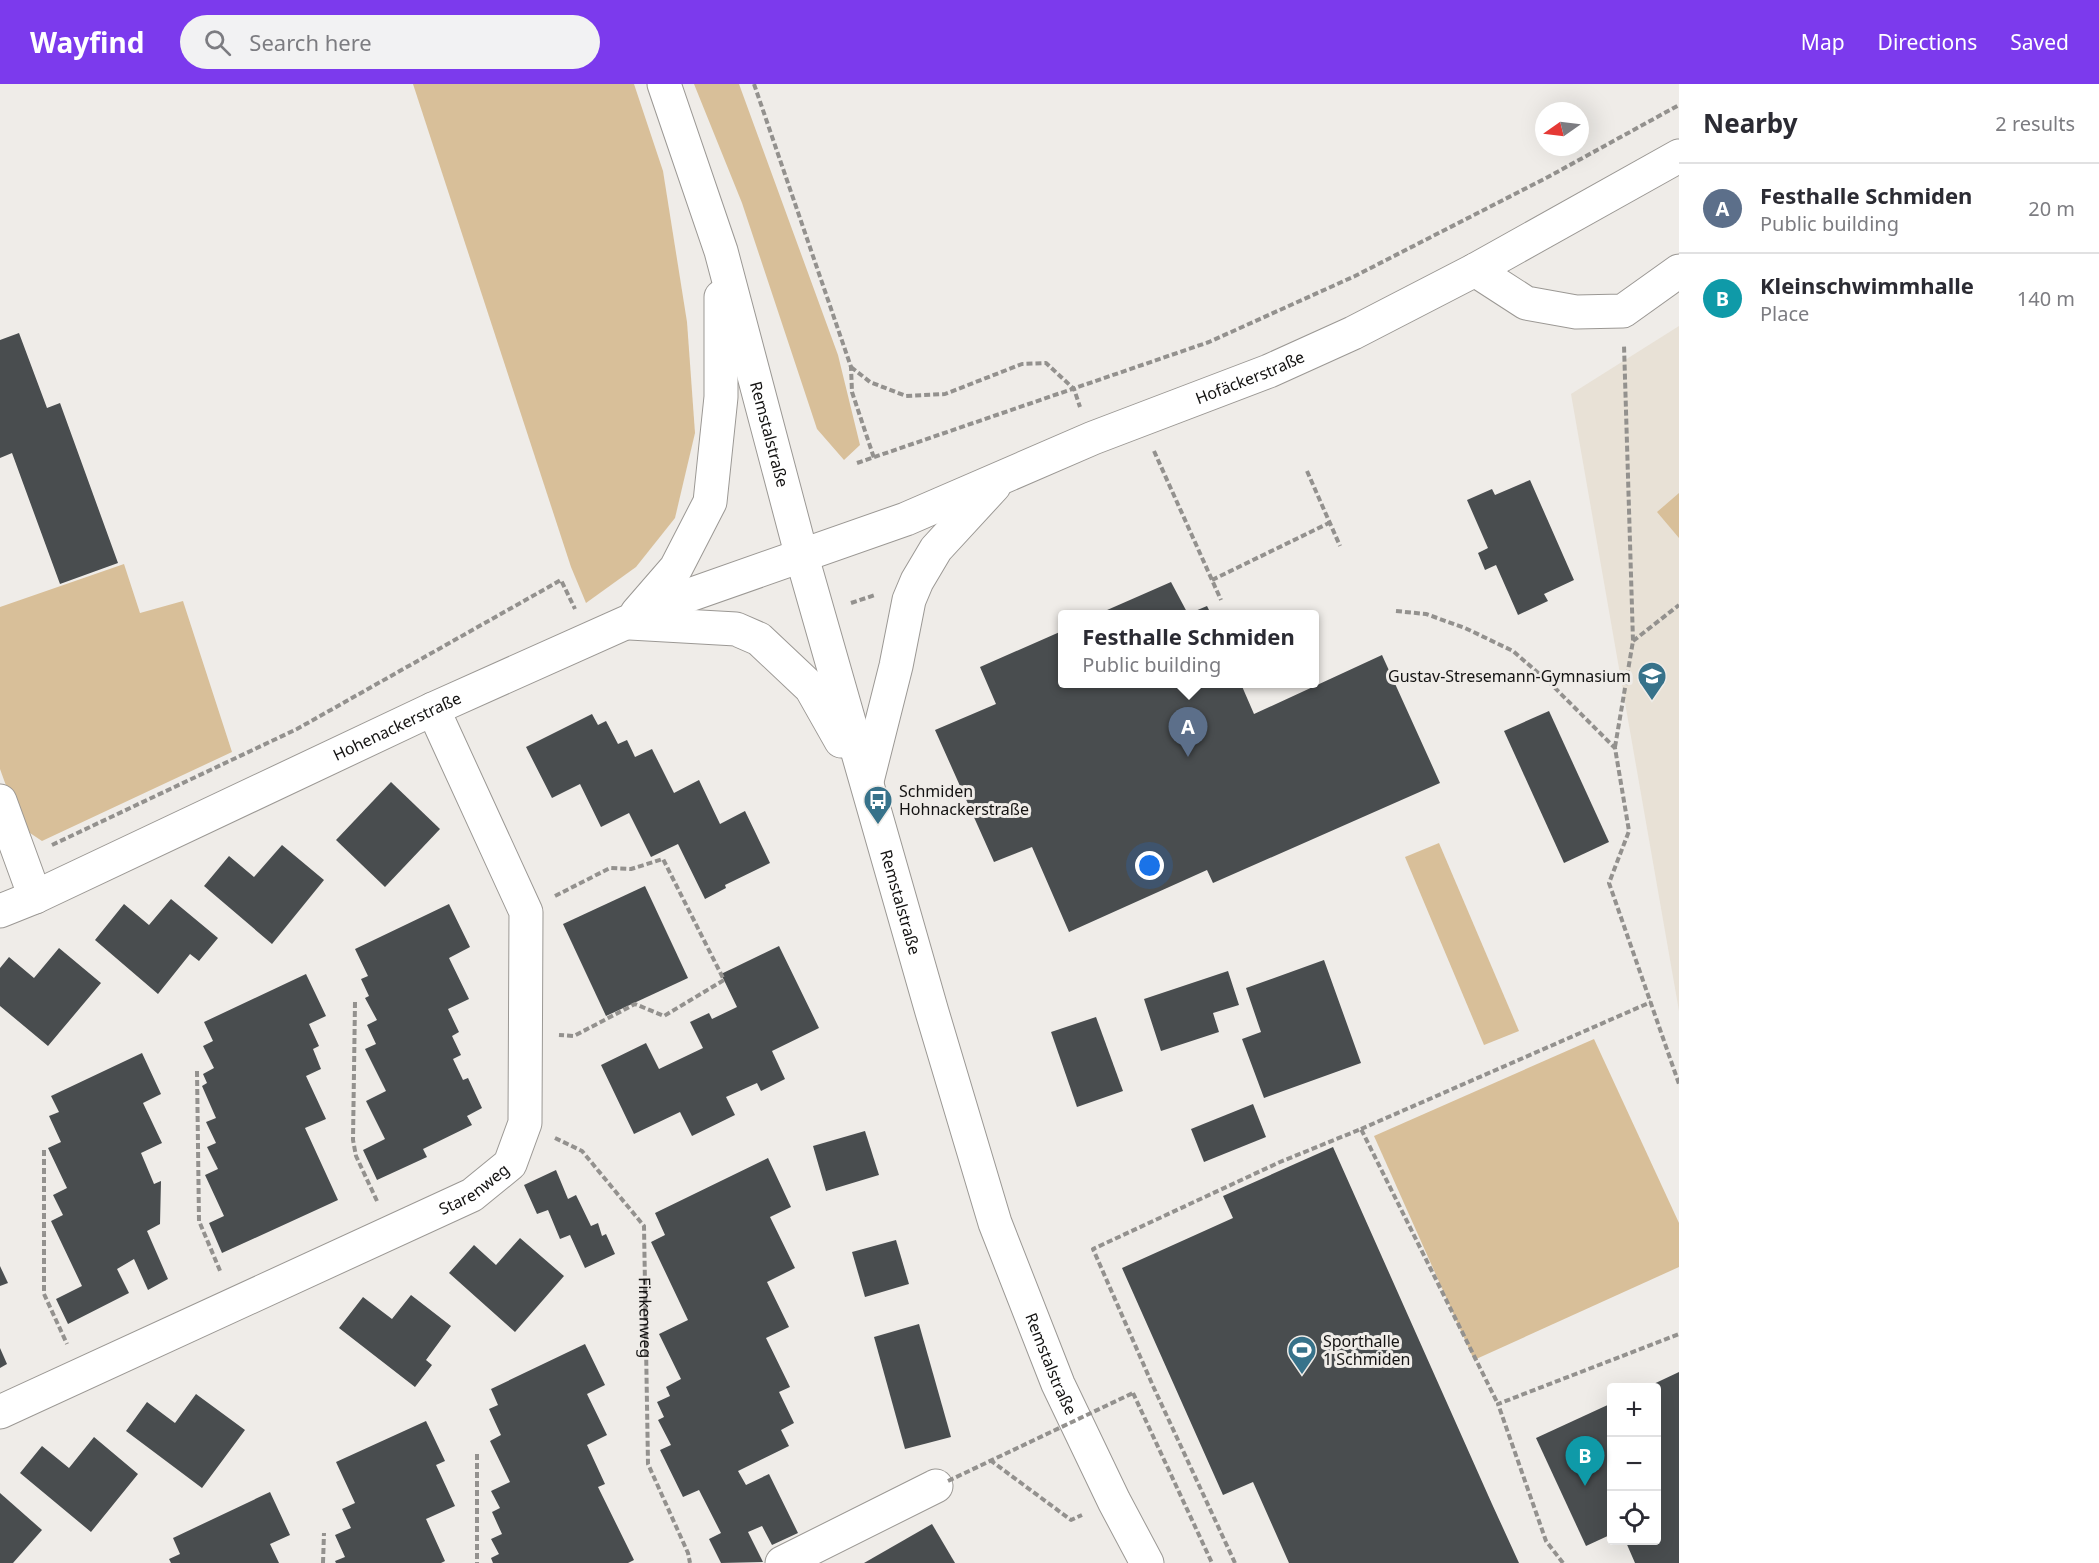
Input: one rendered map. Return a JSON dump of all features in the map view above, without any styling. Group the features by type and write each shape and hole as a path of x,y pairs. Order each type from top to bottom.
{"street":[{"name":"Remstalstraße","path":"664,84 721,251 802,557 995,1223 1058,1384 1114,1501 1147,1563"},
{"name":"Hofäckerstraße","path":"802,557 906,519 1093,438 1280,366 1353,333 1475,270 1679,156"},
{"path":"629,622 676,568 710,502 721,397 721,251"},
{"path":"1475,270 1526,303 1575,312 1623,311 1679,271"},
{"path":"866,784 896,666 909,600 917,581 936,549 1003,476"},
{"name":"Hohenackerstraße","path":"0,911 35,897 433,709 681,598 802,557"},
{"path":"629,622 736,629 759,639 811,688 866,784"},
{"name":"Starenweg","path":"0,1412 472,1195 510,1164 525,1123 526,912 433,709"},
{"path":"0,801 35,897"},
{"path":"782,1563 942,1484"}],"path":[{"path":"754,84 850,367 852,392 874,458"},
{"path":"857,463 1209,342 1355,276 1548,177 1679,105"},
{"path":"1623,311 1633,641 1615,748 1629,831 1609,883 1679,1084"},
{"path":"850,367 870,382 906,396 945,394 1022,364 1046,363 1074,389 1084,420 1093,438"},
{"path":"1160,466 1221,600"},
{"path":"1307,471 1340,546"},
{"path":"1212,580 1329,523"},
{"path":"21,859 297,729 561,580"},
{"path":"1633,641 1679,605"},
{"path":"1396,611 1426,614 1466,628 1513,651 1615,748"},
{"path":"525,1033 574,1036 635,1004 664,1016 724,980 663,859 631,869 610,868 526,912"},
{"path":"355,1002 353,1140 356,1156 391,1232"},
{"path":"1235,1563 1093,1249 1280,1162 1651,1002"},
{"path":"197,1071 199,1221 235,1304"},
{"name":"Finkenweg","path":"525,1123 582,1151 644,1227 648,1464 688,1553 690,1563"},
{"path":"1361,1129 1498,1404 1546,1541 1563,1563"},
{"path":"44,1150 44,1294 81,1375"},
{"path":"1498,1404 1679,1334"},
{"path":"942,1484 1133,1393 1212,1563"},
{"path":"477,1454 477,1563"},
{"path":"990,1460 1071,1520"},
{"path":"323,1563 324,1533"}],"shaded area":[{"path":"413,84 634,84 663,171 687,322 695,433 675,518 636,567 586,603 571,567"},
{"path":"694,84 739,84 838,355 860,445 844,460 817,429 742,203"},
{"name":"Gustav-Stresemann-Gymnasium","path":"1679,326 1679,1011 1571,394"},
{"path":"1679,493 1679,538 1657,512"},
{"path":"124,564 140,613 183,601 232,752 42,841 21,827 0,769 0,607"},
{"path":"1439,843 1519,1031 1484,1045 1405,857"},
{"path":"1594,1039 1679,1223 1679,1267 1474,1360 1374,1136"}],"building":[{"path":"19,333 47,408 60,403 118,563 60,584 12,453 0,458 0,340"},
{"path":"1530,480 1574,580 1544,594 1548,601 1518,615 1496,565 1485,570 1478,553 1488,548 1467,500 1492,489 1495,495"},
{"path":"1171,582 1186,610 1107,610"},
{"path":"1207,606 1209,610 1198,610"},
{"path":"1058,633 1058,688 1243,688 1254,714 1310,688 1319,688 1319,684 1382,655 1440,783 1213,883 1207,870 1069,932 1032,847 994,862 935,730 996,704 980,667"},
{"path":"1549,711 1609,842 1564,863 1504,731"},
{"path":"592,714 598,725 606,721 618,744 627,740 635,757 652,749 674,793 699,780 720,824 745,811 770,863 725,885 726,888 705,899 678,844 651,857 629,813 601,827 580,784 552,798 526,747"},
{"path":"391,782 440,829 385,887 336,840"},
{"path":"282,845 324,880 272,944 204,886 229,856 254,877"},
{"path":"645,886 688,978 606,1016 563,924"},
{"path":"171,899 218,938 199,961 190,954 158,994 95,940 124,904 149,925"},
{"path":"449,904 470,947 449,958 469,999 448,1009 459,1032 452,1036 461,1055 453,1059 463,1080 468,1078 482,1108 467,1116 472,1125 423,1149 427,1157 377,1180 363,1150 385,1139 366,1101 386,1091 365,1049 376,1044 367,1025 377,1020 365,998 369,996 361,979 368,976 355,949"},
{"path":"779,946 819,1028 772,1051 785,1079 761,1091 757,1083 726,1097 735,1115 692,1136 680,1112 634,1134 601,1065 646,1043 659,1069 703,1048 690,1022 709,1013 712,1019 737,1007 721,974"},
{"path":"59,948 101,983 48,1046 0,1006 0,968 9,957 34,978"},
{"path":"1324,960 1361,1063 1264,1098 1242,1039 1261,1032 1246,988"},
{"path":"1228,971 1239,1005 1213,1013 1219,1032 1161,1051 1144,999"},
{"path":"306,974 326,1016 309,1024 319,1046 313,1049 321,1069 306,1076 326,1119 305,1128 338,1200 222,1253 209,1223 224,1216 205,1175 218,1169 207,1147 216,1143 206,1122 216,1118 202,1086 207,1083 203,1074 214,1068 203,1046 213,1041 204,1022"},
{"path":"1096,1017 1123,1091 1077,1107 1051,1032"},
{"path":"142,1053 161,1094 143,1103 162,1143 141,1153 154,1184 161,1181 160,1224 147,1231 168,1279 148,1290 134,1259 117,1269 129,1293 68,1324 56,1299 82,1286 51,1221 63,1215 53,1195 67,1188 48,1148 61,1142 49,1116 59,1112 51,1096"},
{"path":"1253,1104 1266,1137 1204,1162 1191,1129"},
{"path":"865,1131 879,1175 826,1191 813,1146"},
{"name":"Sporthalle 1 Schmiden","path":"1333,1147 1519,1563 1289,1563 1253,1482 1223,1495 1122,1268 1233,1218 1223,1196"},
{"path":"768,1158 791,1207 770,1217 795,1268 767,1282 789,1327 766,1338 790,1387 779,1392 794,1423 781,1430 789,1446 738,1471 746,1485 769,1474 798,1533 772,1545 762,1526 748,1532 763,1562 721,1563 709,1539 721,1533 699,1490 683,1497 660,1450 671,1445 658,1420 664,1417 657,1402 670,1396 666,1387 681,1379 659,1334 688,1320 651,1242 665,1235 655,1213"},
{"path":"556,1170 568,1199 576,1195 591,1226 598,1223 602,1236 606,1234 615,1254 585,1268 570,1235 560,1239 548,1210 537,1214 524,1185"},
{"path":"520,1238 564,1276 515,1332 449,1273 474,1245 496,1265"},
{"path":"896,1240 909,1284 865,1297 852,1252"},
{"path":"0,1266 8,1283 0,1286"},
{"path":"411,1295 451,1326 426,1360 432,1365 415,1387 339,1328 363,1297 392,1319"},
{"path":"919,1324 951,1437 905,1449 874,1337"},
{"path":"585,1344 605,1385 587,1394 607,1435 587,1445 605,1484 598,1487 634,1560 628,1563 493,1563 491,1558 499,1554 491,1539 502,1534 492,1512 500,1508 491,1491 510,1482 490,1441 501,1435 489,1409 498,1405 491,1389"},
{"path":"0,1348 7,1364 0,1368"},
{"path":"1679,1372 1679,1563 1635,1563 1627,1545 1661,1545 1661,1383 1656,1383"},
{"path":"196,1394 245,1430 202,1488 126,1431 147,1402 175,1423"},
{"path":"1607,1405 1607,1536 1586,1546 1536,1438"},
{"path":"426,1421 445,1461 436,1465 455,1506 426,1519 445,1561 441,1563 336,1563 335,1561 345,1557 335,1535 351,1528 342,1509 355,1503 336,1462"},
{"path":"94,1437 138,1474 91,1532 20,1473 42,1446 69,1468"},
{"path":"270,1492 290,1535 270,1544 279,1563 171,1563 169,1559 180,1554 173,1538"},
{"path":"0,1493 42,1530 13,1563 0,1563"},
{"path":"932,1524 955,1563 864,1563"}],"place":[{"name":"Gustav-Stresemann-Gymnasium","path":"1652,702"},
{"name":"Festhalle Schmiden","path":"1188,757"},
{"name":"Schmiden Hohnackerstraße","path":"878,826"},
{"name":"Sporthalle 1 Schmiden","path":"1302,1376"},
{"name":"Kleinschwimmhalle","path":"1585,1486"}]}
